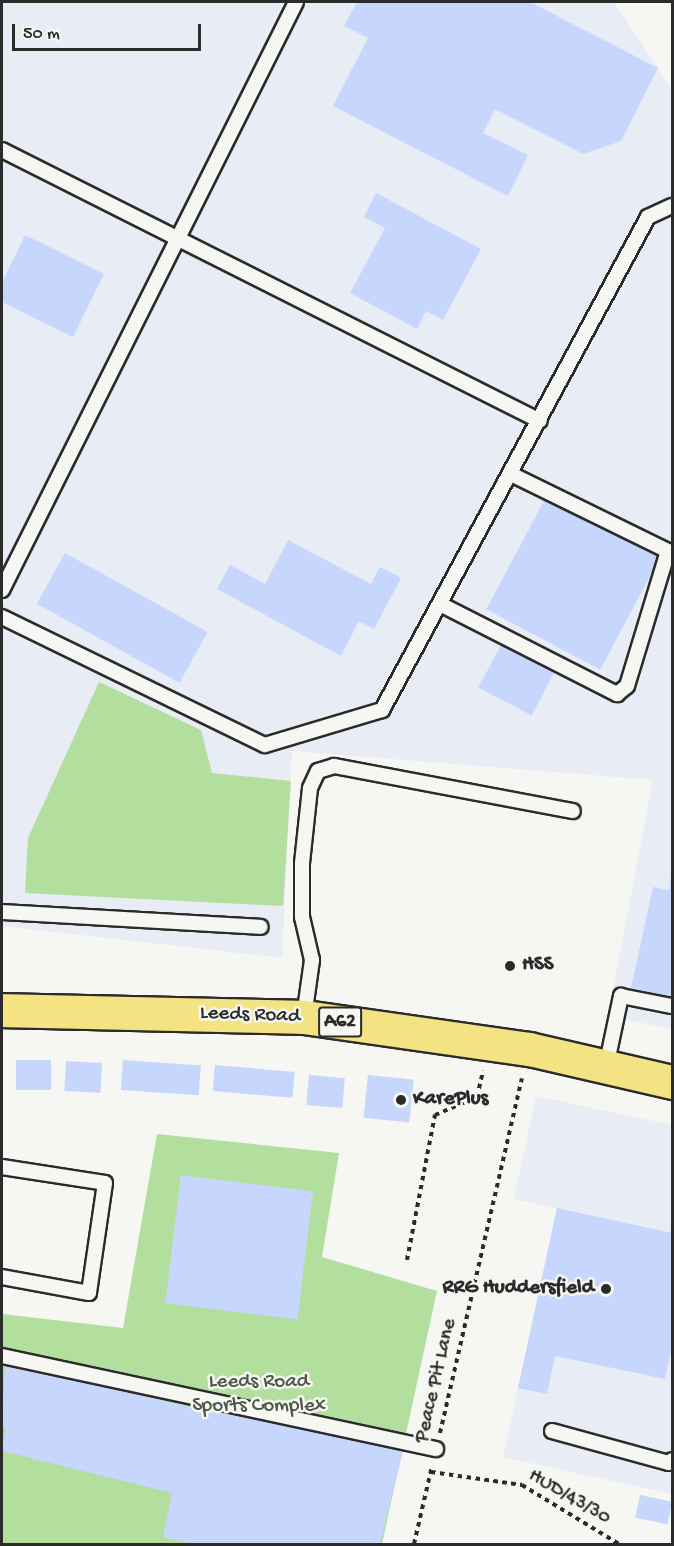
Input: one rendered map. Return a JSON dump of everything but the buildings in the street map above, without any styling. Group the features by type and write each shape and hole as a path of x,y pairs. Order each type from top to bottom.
{"main road":[{"name":"Leeds Road","path":"2,1010 304,1017 529,1049 672,1082"}],"lane":[{"path":"2,590 296,2"},
{"path":"2,150 175,240 540,421"},
{"path":"2,617 265,745 382,710 540,421 648,217 672,206"},
{"path":"440,604 616,694 627,686 668,551 511,474"},
{"path":"304,1017 312,960 302,917 302,863 310,788 318,771 333,766 573,811"},
{"path":"2,912 261,927"},
{"path":"606,1067 621,996 672,1006"},
{"path":"2,1167 105,1183 89,1293 2,1277"},
{"path":"2,1356 436,1449"},
{"path":"552,1431 669,1463 672,1460"}],"path":[{"path":"407,1260 435,1115 477,1097 490,1044"},
{"name":"Peace Pit Lane","path":"414,1545 529,1049"},
{"name":"HUD/43/30","path":"431,1472 522,1485 619,1545"}],"shaded area":[{"path":"2,2 614,2 672,89 672,1029 608,1016 653,780 292,751 282,958 2,926"},
{"path":"536,1096 672,1125 672,1494 503,1457 557,1209 514,1199"}],"green space":[{"path":"99,682 201,730 212,773 291,781 283,906 25,893 28,838"},
{"name":"Leeds Road Sports Complex","path":"157,1134 339,1153 322,1257 437,1291 382,1544 2,1544 2,1314 123,1328"}],"place":[{"name":"HSS","path":"510,966"},
{"name":"KarePlus","path":"401,1100"},
{"name":"RRG Huddersfield","path":"606,1289"}]}
